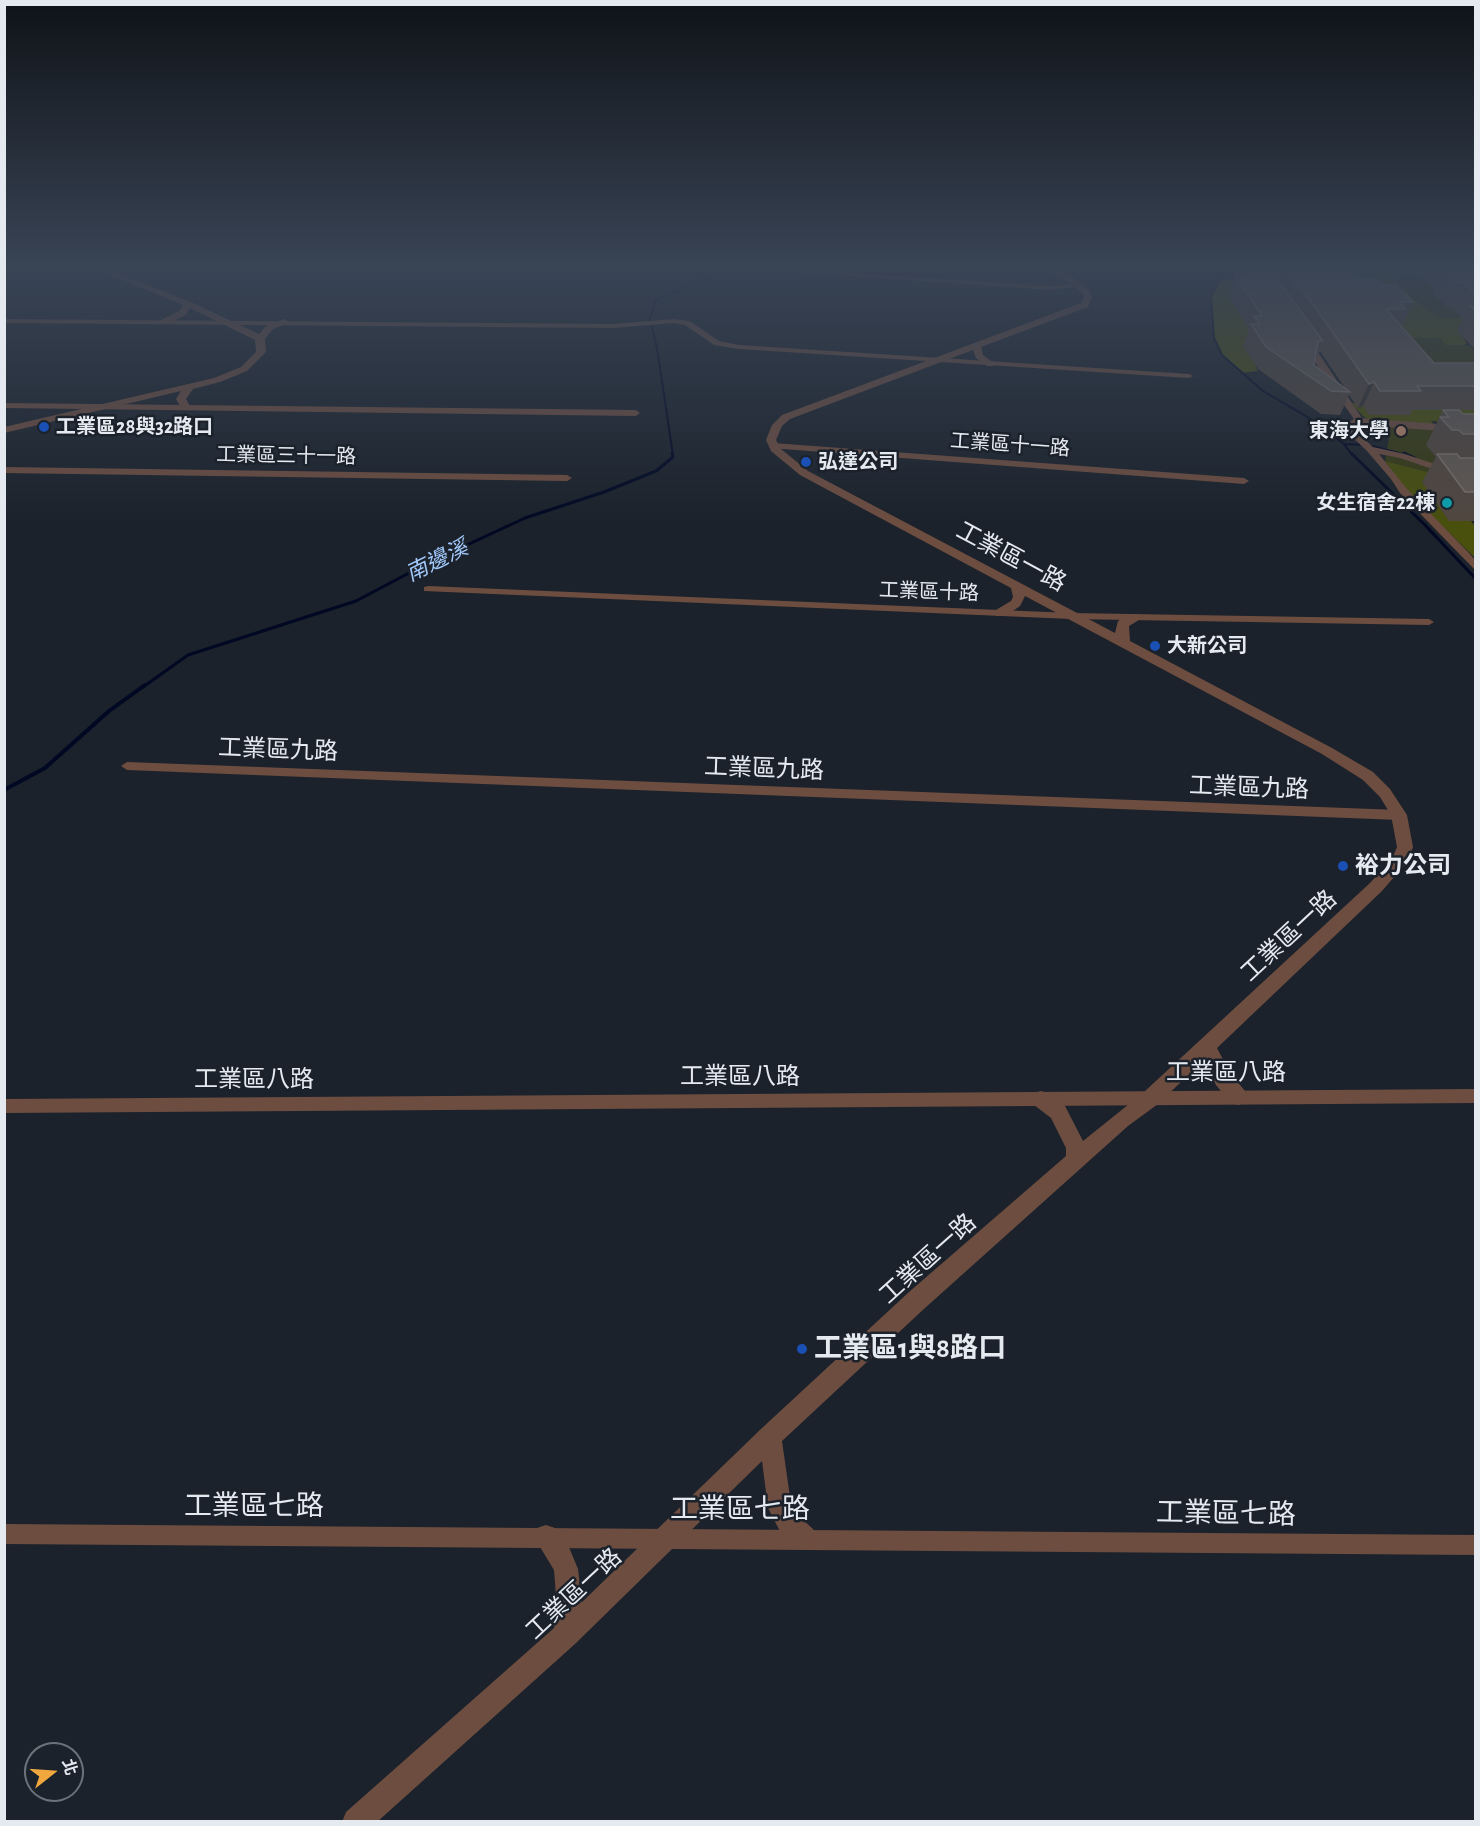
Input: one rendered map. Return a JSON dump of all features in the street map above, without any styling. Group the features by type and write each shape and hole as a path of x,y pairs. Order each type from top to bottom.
{"street":[{"path":"4,430 226,376 250,364 258,355"},
{"path":"860,355 1189,376"},
{"path":"773,446 771,440 774,430 786,417 909,370 956,355"},
{"path":"979,355 990,364"},
{"path":"1315,355 1359,420"},
{"path":"896,358 909,370"},
{"path":"185,406 181,399 190,386"},
{"path":"4,405 636,413"},
{"path":"23,426 39,414 39,409 33,405"},
{"path":"1476,430 1370,423 1359,420 1348,426 1395,478 1403,491 1476,568"},
{"name":"工業區十一路","path":"773,446 1244,481"},
{"name":"工業區一路","path":"356,1821 566,1635 770,1436 917,1300 1076,1160 1151,1098 1376,887 1399,861 1405,847 1399,815 1385,793 1368,776 1327,751 804,473 780,455 773,446"},
{"path":"1367,446 1476,481"},
{"path":"1395,478 1398,466 1412,460"},
{"name":"工業區三十一路","path":"4,470 567,478"},
{"path":"1001,613 1016,603 1019,597 1017,588"},
{"name":"工業區十路","path":"428,589 1071,616 1430,622"},
{"path":"1124,644 1120,631 1123,624 1134,617"},
{"name":"工業區九路","path":"127,766 1399,815"},
{"path":"1207,1046 1219,1072 1238,1097"},
{"name":"工業區八路","path":"4,1106 1476,1096"},
{"path":"1041,1099 1049,1104 1061,1118 1076,1148 1076,1160"},
{"path":"770,1436 780,1508 791,1526 804,1538"},
{"name":"工業區七路","path":"4,1534 804,1538 1476,1545"},
{"path":"546,1537 557,1549 566,1569 570,1609 566,1635"}],"green space":[{"path":"1222,355 1250,355 1255,364 1270,365 1255,365 1258,371 1241,373"},
{"path":"1413,355 1475,355 1475,387"},
{"path":"1351,403 1402,405 1424,410 1475,410 1475,424 1431,421 1436,427 1375,422 1364,417"},
{"path":"1375,422 1455,429 1448,477 1385,461 1389,438 1385,428"},
{"path":"1385,461 1448,477 1434,499 1439,506 1448,507 1441,509 1449,520 1471,521 1475,526 1475,558 1403,487"}],"building":[{"path":"1278,355 1316,355 1314,365 1350,392 1331,391"},
{"path":"1349,355 1427,355 1434,363 1476,363 1476,386 1417,386 1421,391 1380,391 1374,382 1369,384"},
{"path":"1443,410 1459,410 1463,414 1474,414 1476,434 1463,434 1459,430 1452,430 1440,417 1449,417"},
{"path":"1437,454 1457,454 1460,458 1476,458 1476,492 1465,492"}],"waterway":[{"name":"南邊溪","path":"658,355 673,455"},
{"path":"1222,355 1263,391 1309,418 1344,444"},
{"path":"1344,444 1368,445 1407,455"},
{"path":"1344,444 1352,455"},
{"name":"南邊溪","path":"143,687 188,655 356,601 428,563 525,518 604,492 656,471 673,457 672,453"},
{"path":"1351,453 1425,525 1475,578 1476,582"},
{"path":"1404,453 1415,458"},
{"name":"南邊溪","path":"4,790 45,768 109,711 145,685"}],"place":[{"name":"工業區28與32路口","path":"44,427"},
{"name":"東海大學","path":"1401,431"},
{"name":"弘達公司","path":"806,462"},
{"name":"女生宿舍22棟","path":"1447,503"},
{"name":"大新公司","path":"1155,646"},
{"name":"裕力公司","path":"1343,866"},
{"name":"工業區1與8路口","path":"802,1349"}]}
